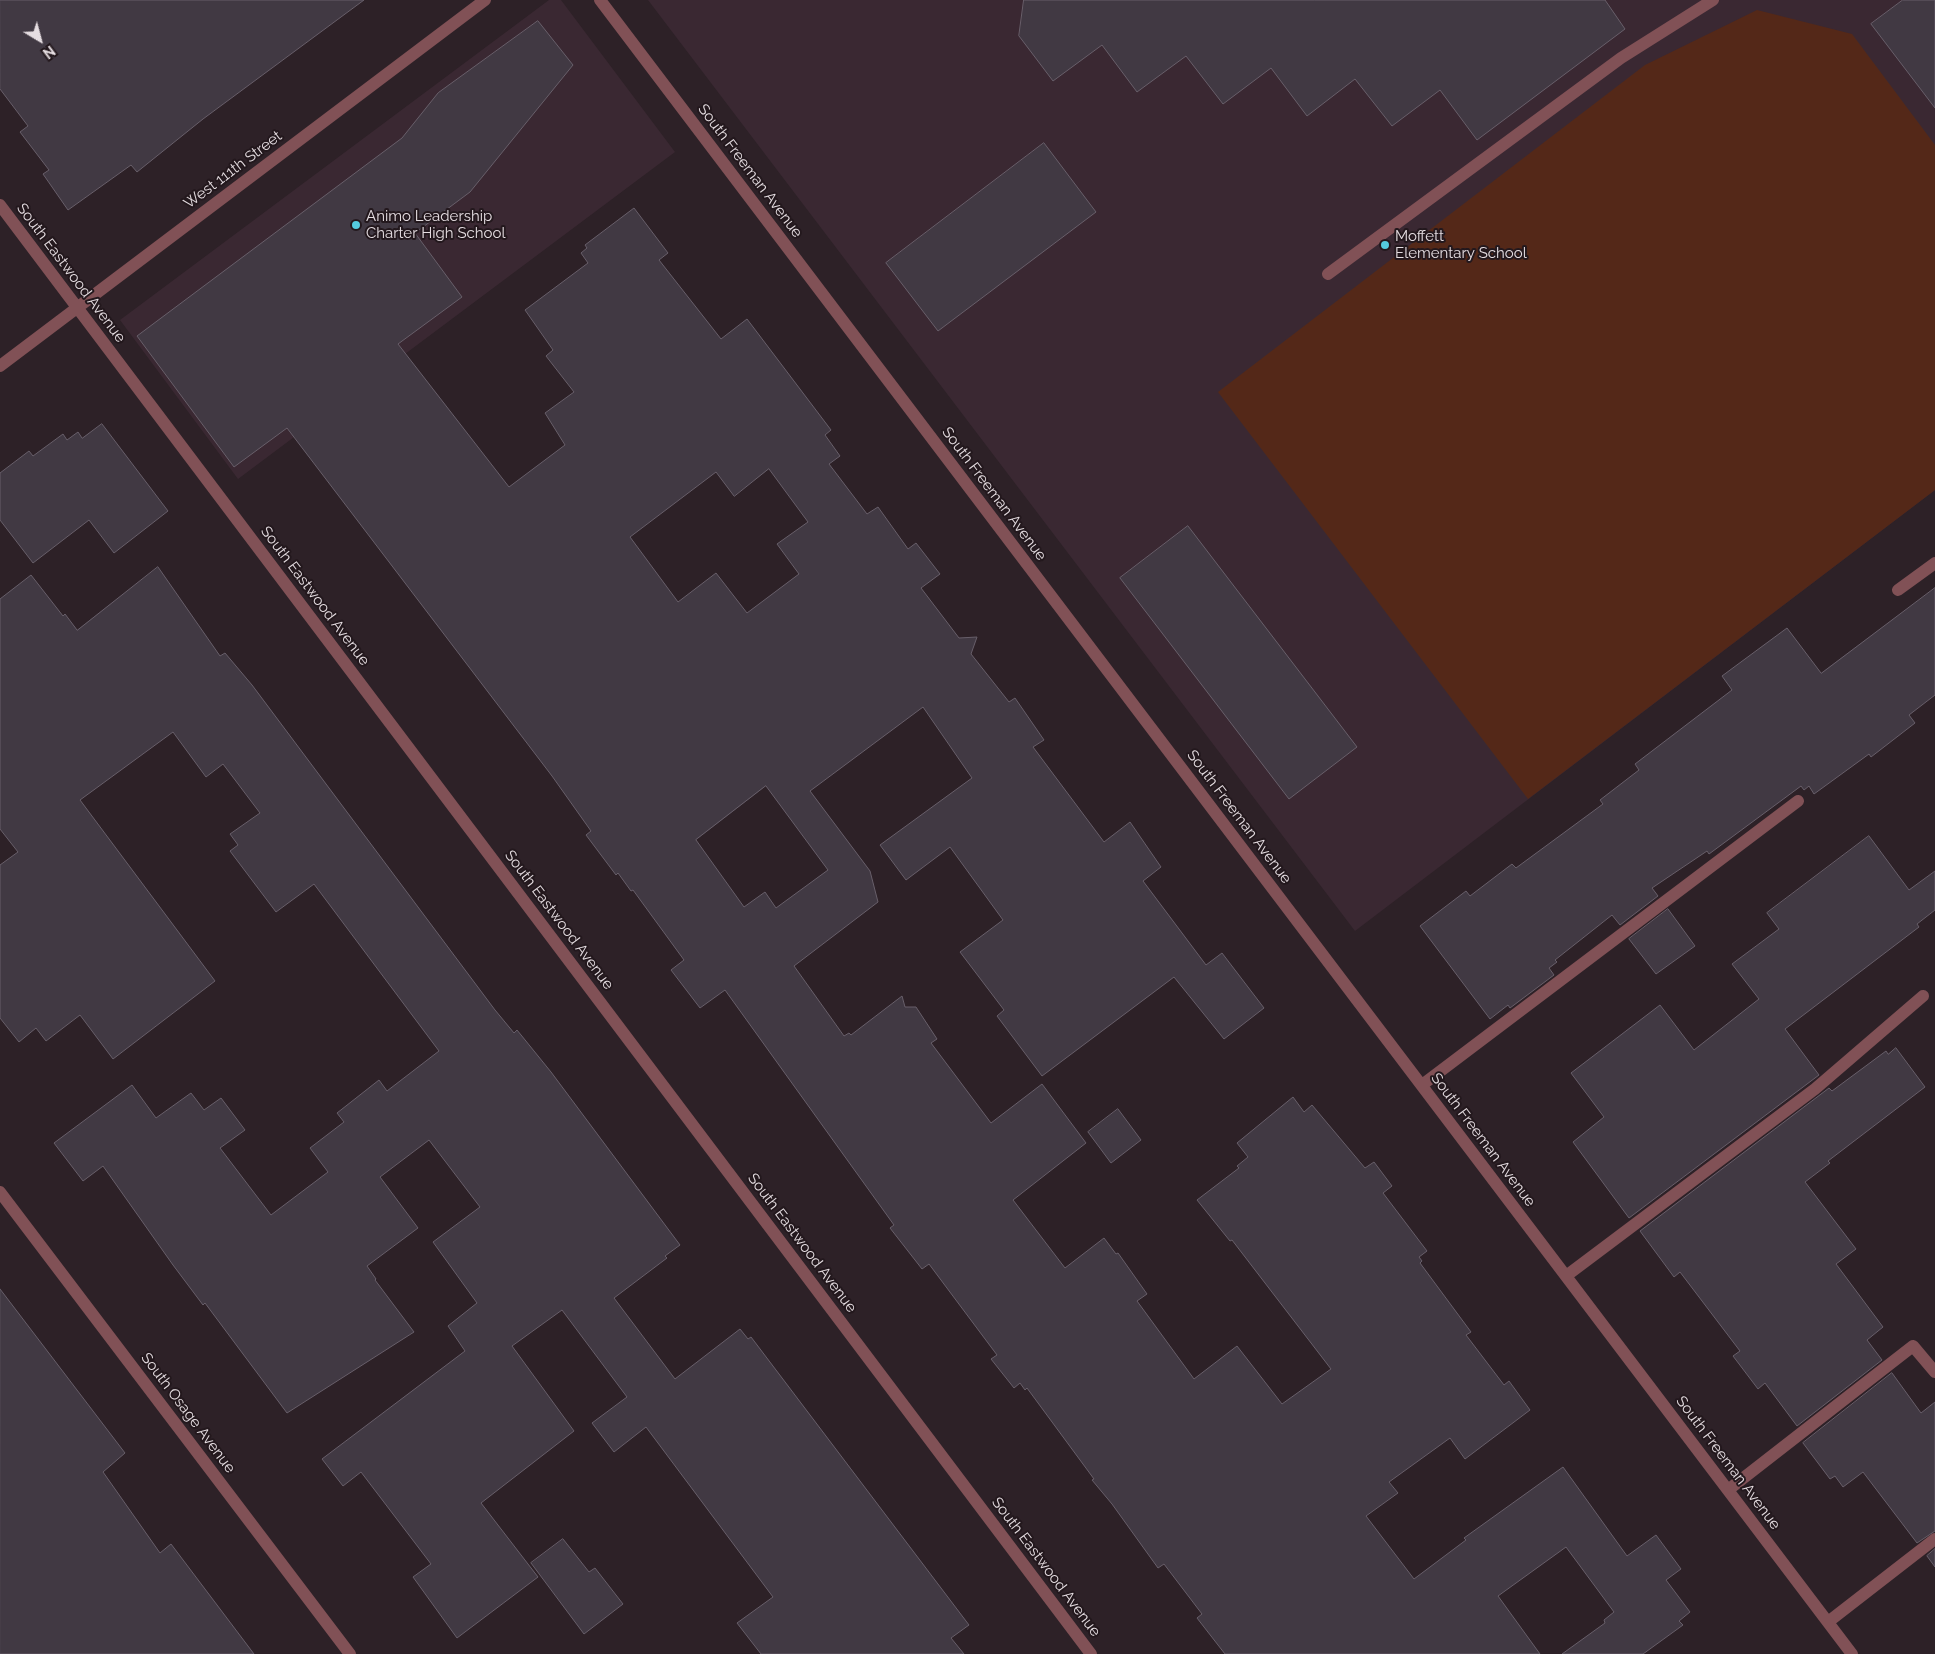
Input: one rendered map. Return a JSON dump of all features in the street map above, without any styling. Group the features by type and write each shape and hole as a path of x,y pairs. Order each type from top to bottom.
{"street":[{"name":"West 111th Street","path":"0,366 485,0"},
{"name":"South Freeman Avenue","path":"600,0 1852,1654"},
{"path":"1328,274 1622,58 1713,0"},
{"name":"South Eastwood Avenue","path":"0,205 1091,1654"},
{"path":"1898,590 1935,563"},
{"path":"1422,1085 1798,801"},
{"path":"1566,1276 1814,1090 1924,996"},
{"name":"South Osage Avenue","path":"0,1192 350,1654"},
{"path":"1728,1490 1913,1346 1935,1372"},
{"path":"1828,1622 1935,1539"}],"shaded area":[{"path":"549,0 561,0 675,152 238,479 120,320"},
{"name":"Moffett Elementary School","path":"648,0 1935,0 1935,490 1355,931"},
{"path":"1757,10 1852,34 1935,145 1935,490 1528,799 1218,392 1645,65"}],"building":[{"path":"0,0 364,0 203,119 137,172 131,165 68,210 43,174 49,170 20,132 28,126 0,89"},
{"path":"1024,0 1605,0 1625,29 1477,140 1440,90 1392,126 1355,79 1307,116 1271,68 1223,104 1186,56 1137,92 1102,45 1053,81 1019,36"},
{"path":"1903,0 1935,0 1935,108 1871,24"},
{"path":"538,21 573,65 470,192 415,233 462,297 398,344 509,487 565,445 545,413 574,392 546,356 553,350 525,310 588,263 581,253 587,248 585,245 634,208 668,253 659,260 721,339 747,319 831,430 825,435 840,456 829,464 867,514 878,507 908,549 916,543 940,574 921,588 959,638 977,637 971,654 1009,702 1015,698 1044,740 1033,747 1104,842 1130,822 1161,867 1143,881 1206,965 1222,953 1264,1008 1224,1039 1174,977 1042,1076 997,1016 1004,1010 960,952 1003,920 950,847 906,880 880,845 972,778 923,707 810,791 870,871 878,902 794,966 844,1036 849,1033 851,1035 902,996 905,1007 916,1007 937,1039 931,1043 991,1123 1042,1084 1086,1143 1013,1200 1065,1268 1104,1238 1116,1254 1118,1253 1147,1294 1137,1301 1194,1379 1237,1346 1282,1404 1331,1369 1232,1240 1230,1241 1197,1200 1239,1168 1237,1166 1248,1157 1237,1143 1293,1097 1304,1112 1312,1105 1365,1168 1374,1162 1392,1186 1383,1193 1427,1251 1419,1257 1422,1261 1420,1263 1471,1332 1466,1335 1504,1385 1509,1381 1530,1410 1465,1459 1450,1438 1389,1482 1398,1493 1366,1516 1414,1579 1466,1540 1464,1538 1563,1467 1627,1556 1656,1535 1681,1569 1666,1580 1690,1612 1679,1621 1683,1625 1643,1654 1562,1654 1605,1623 1604,1620 1614,1612 1566,1547 1498,1596 1540,1654 1225,1654 1197,1618 1202,1614 1164,1564 1158,1568 1112,1504 1092,1480 1094,1479 1027,1388 1025,1390 1020,1383 1014,1388 991,1359 997,1355 929,1264 922,1269 890,1228 894,1225 725,990 700,1008 671,970 684,960 633,890 631,891 618,873 616,875 586,835 591,831 552,776 287,428 234,467 137,336 402,138 438,93","holes":["769,469 808,522 777,544 799,574 747,613 716,573 678,602 630,537 716,472 734,496","766,786 828,870 776,908 765,892 744,907 696,840"]},
{"path":"1044,143 1096,212 938,331 886,263"},
{"path":"102,424 168,511 114,553 89,520 33,563 0,520 0,473 29,451 33,456 63,434 67,440 78,432 82,438"},
{"path":"1188,526 1357,747 1289,799 1120,578"},
{"path":"158,567 220,656 225,653 252,685 495,1010 514,1033 517,1030 551,1072 680,1245 665,1256 667,1258 614,1298 675,1379 740,1329 748,1339 751,1337 969,1625 951,1638 964,1654 761,1654 737,1623 773,1597 646,1427 614,1452 592,1423 627,1397 562,1310 512,1346 574,1431 481,1503 538,1577 457,1638 413,1577 431,1564 361,1472 343,1486 322,1459 465,1351 448,1326 477,1303 433,1242 480,1207 429,1140 380,1177 418,1228 367,1266 375,1280 414,1332 287,1413 205,1303 203,1305 173,1265 103,1166 83,1181 54,1143 132,1085 156,1118 191,1093 204,1110 221,1098 245,1130 220,1148 271,1215 328,1172 310,1148 344,1122 337,1113 379,1080 387,1091 439,1051 314,884 276,912 230,851 238,845 230,834 260,813 223,764 206,777 173,732 80,800 215,981 113,1059 80,1015 46,1041 36,1028 19,1042 0,1018 0,865 18,852 0,829 0,599 31,575 63,616 65,614 77,630"},
{"path":"1935,588 1935,695 1909,715 1915,723 1871,757 1869,754 1814,794 1809,786 1804,790 1801,786 1709,854 1707,851 1652,888 1658,896 1620,925 1612,915 1555,960 1557,962 1549,968 1554,975 1510,1008 1508,1005 1490,1019 1420,926 1466,891 1470,896 1512,864 1516,868 1603,804 1600,800 1639,770 1635,764 1732,690 1722,676 1787,628 1821,673"},
{"path":"1869,836 1909,890 1935,871 1935,910 1917,924 1919,927 1785,1029 1819,1075 1629,1218 1573,1142 1604,1117 1571,1073 1660,1005 1694,1050 1759,999 1732,964 1779,929 1767,913"},
{"path":"1668,909 1695,946 1656,974 1629,939"},
{"path":"1896,1048 1925,1087 1828,1161 1830,1163 1805,1182 1856,1249 1836,1264 1883,1327 1867,1340 1882,1360 1797,1426 1765,1383 1758,1389 1733,1356 1740,1351 1680,1272 1674,1277 1640,1231 1829,1088 1832,1091 1886,1051 1888,1054"},
{"path":"1118,1109 1141,1140 1111,1163 1088,1132"},
{"path":"0,1289 125,1453 103,1472 160,1553 171,1544 254,1654 0,1654"},
{"path":"1892,1373 1921,1413 1935,1402 1935,1531 1917,1543 1863,1472 1843,1487 1835,1476 1830,1479 1803,1443"},
{"path":"563,1539 589,1572 595,1568 623,1604 584,1634 531,1563"},
{"path":"1935,1549 1935,1567 1927,1556"}],"place":[{"name":"Animo Leadership Charter High School","path":"356,225"},
{"name":"Moffett Elementary School","path":"1385,245"}]}
